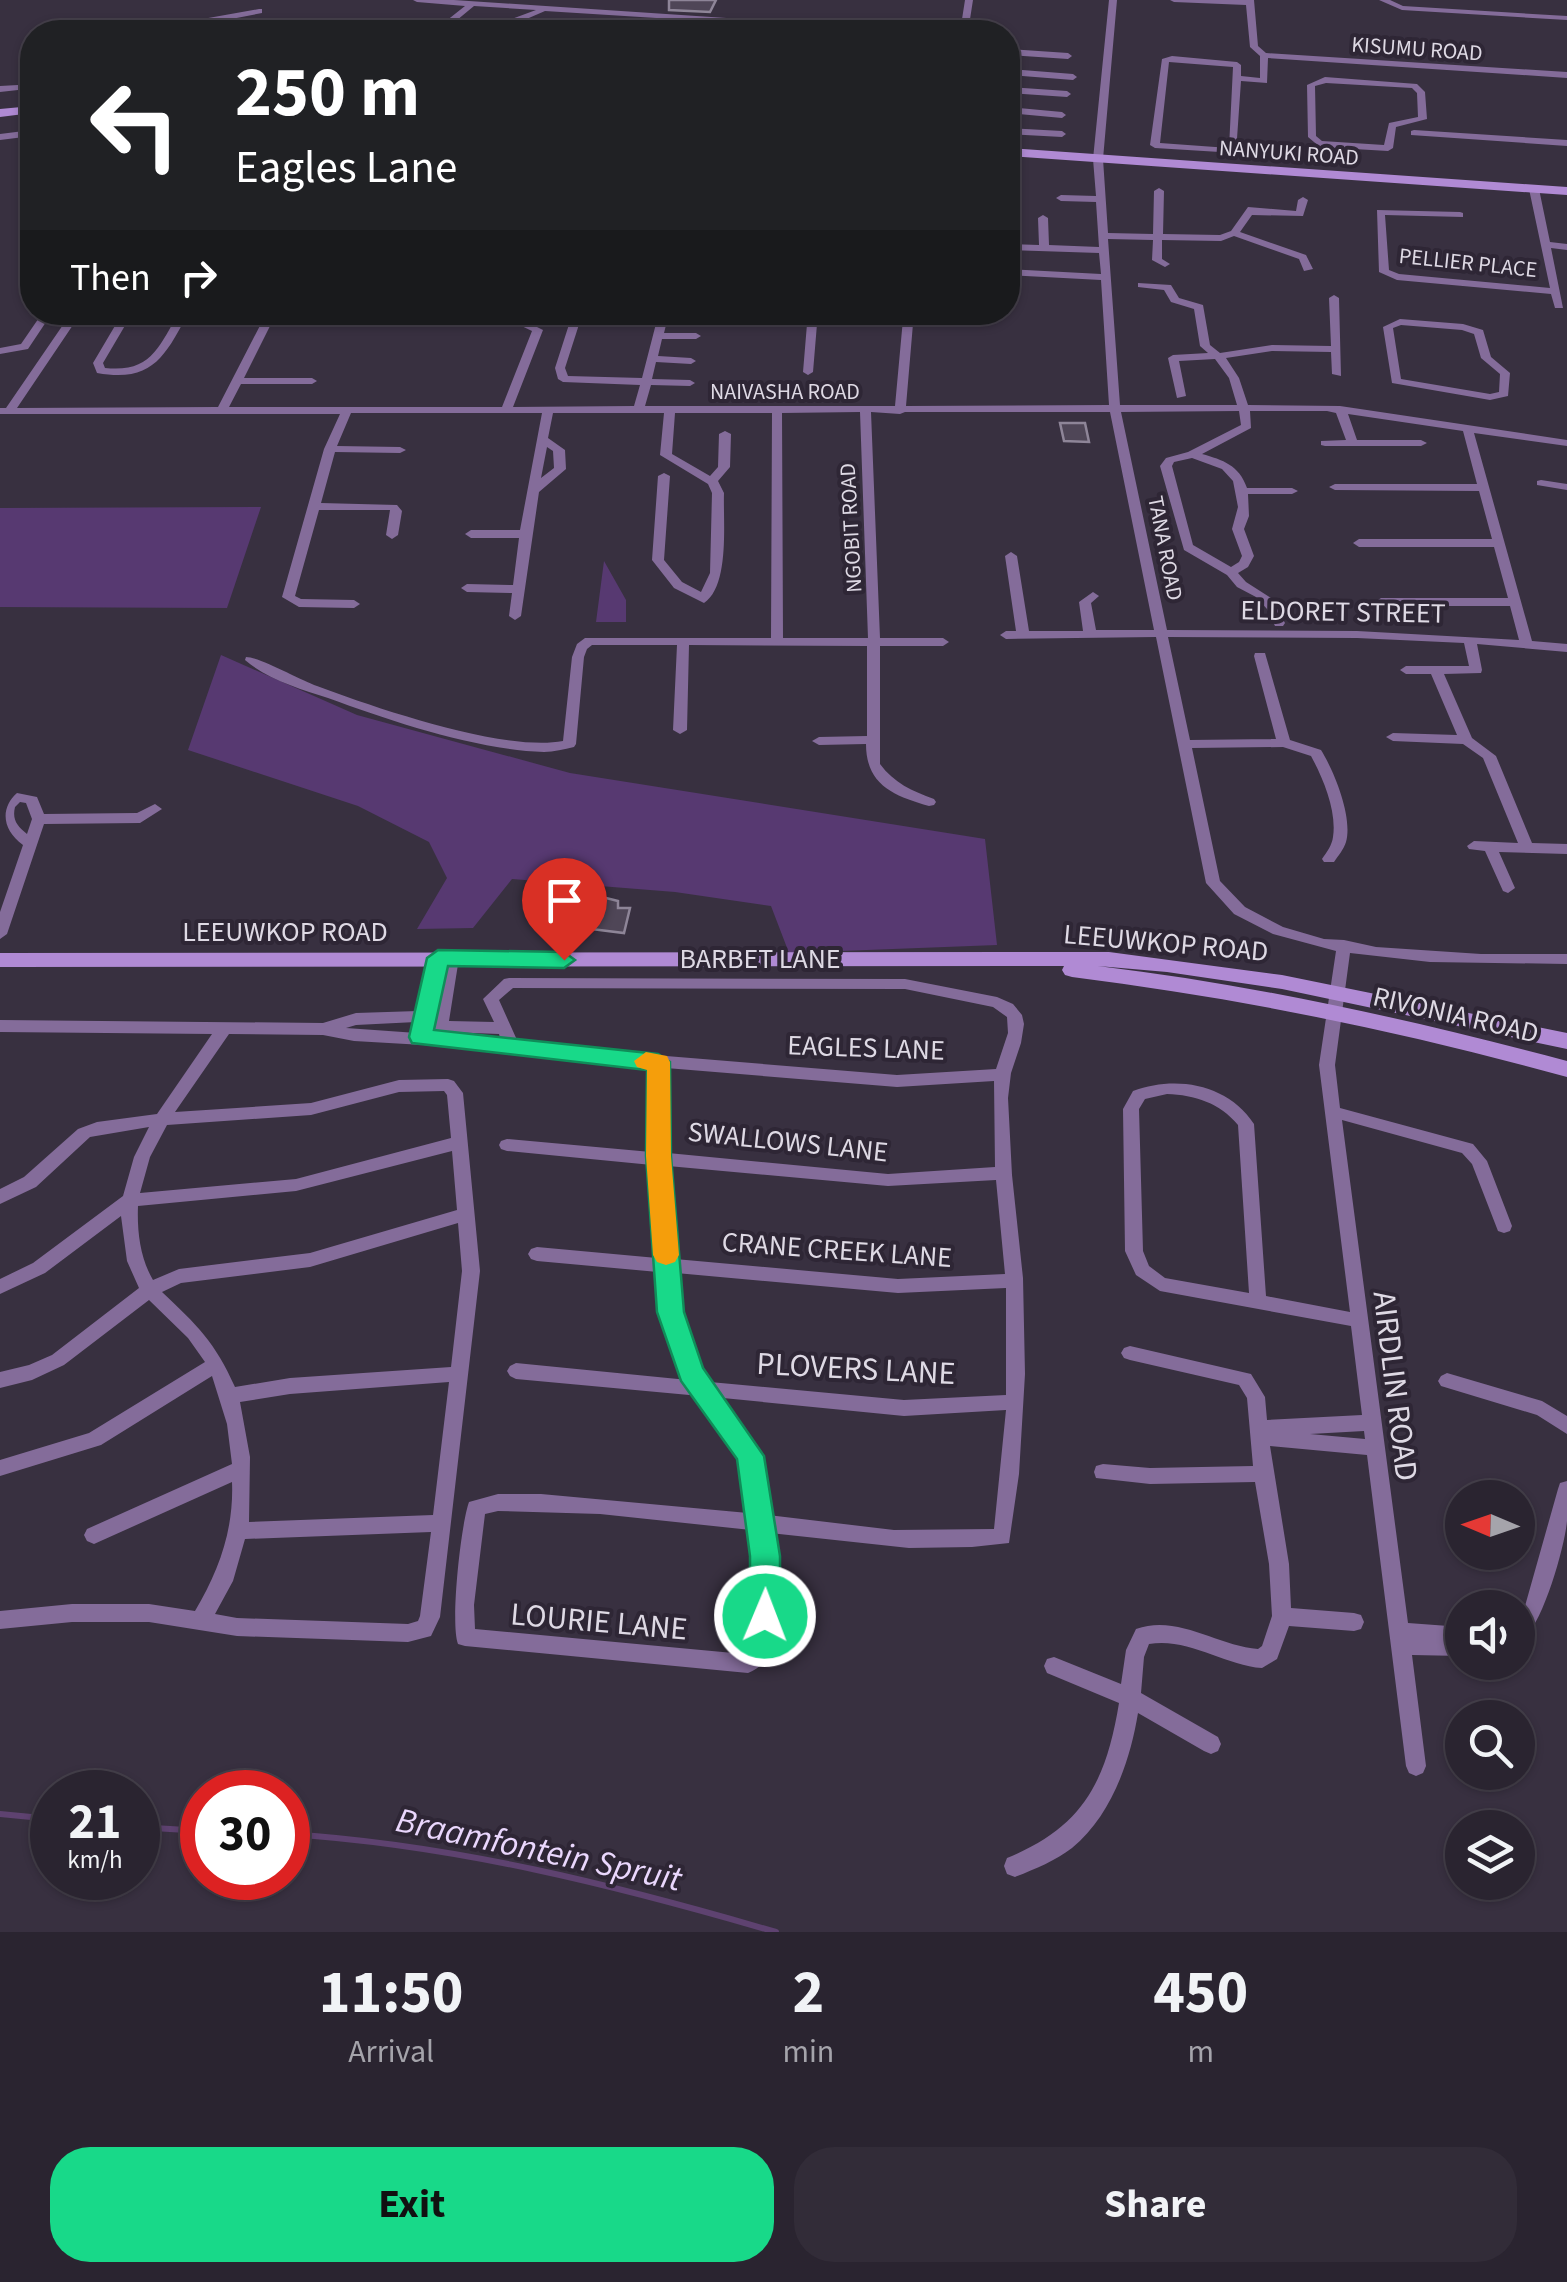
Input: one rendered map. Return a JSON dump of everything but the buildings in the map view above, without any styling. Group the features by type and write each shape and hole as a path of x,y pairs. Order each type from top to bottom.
{"street":[{"path":"417,0 719,20"},
{"name":"TANA ROAD","path":"1113,0 1098,159 1115,410 1209,868 1220,895 1246,916 1271,928 1344,945"},
{"path":"1174,0 1250,2 1254,47 1264,55"},
{"path":"1383,0 1402,8 1567,18"},
{"path":"454,20 472,4"},
{"path":"517,20 543,9"},
{"path":"208,20 259,11"},
{"path":"651,20 654,16"},
{"path":"1020,53 1068,56"},
{"path":"1238,78 1264,82 1264,55"},
{"path":"1238,78 1250,75 1252,66 1264,55"},
{"name":"KISUMU ROAD","path":"1264,55 1567,76"},
{"path":"1165,61 1236,64 1238,78 1233,152 1155,145 1165,61"},
{"path":"1365,62 1367,82"},
{"path":"1020,73 1073,77"},
{"path":"1313,82 1367,82 1420,90 1423,119 1392,125 1391,145 1384,149 1330,146 1315,141 1313,82"},
{"path":"1020,91 1067,94"},
{"path":"1020,111 1062,115"},
{"path":"1020,132 1062,134"},
{"path":"1414,133 1567,143"},
{"name":"NANYUKI ROAD","path":"1020,153 1567,192"},
{"path":"1534,189 1559,306"},
{"path":"1160,191 1157,260 1165,264"},
{"path":"1061,198 1100,199"},
{"path":"1020,247 1221,238 1234,233 1250,210 1300,214 1303,200"},
{"name":"PELLIER PLACE","path":"1460,215 1383,210 1379,214 1382,267 1386,274 1554,291"},
{"path":"1043,218 1044,248"},
{"path":"1234,233 1303,256 1308,269"},
{"path":"1546,248 1567,250"},
{"path":"1020,273 1103,276"},
{"path":"1142,285 1167,287 1173,299 1199,307 1205,346 1228,365 1244,411 1246,429 1223,436 1192,455 1170,460 1166,466 1186,543 1194,552 1230,572 1238,582 1268,598 1279,623"},
{"path":"1334,298 1337,374"},
{"path":"1389,324 1473,328 1482,336 1487,360 1506,373 1505,391 1500,397 1436,390 1394,379 1389,324"},
{"path":"0,351 24,347 39,325"},
{"path":"5,411 68,325"},
{"path":"120,325 98,363 100,371 134,372 149,367 176,325"},
{"path":"222,411 265,325"},
{"path":"506,410 538,330 527,325"},
{"path":"574,325 560,368 563,379 690,383"},
{"path":"634,410 661,325"},
{"path":"808,372 812,325"},
{"path":"900,411 907,325"},
{"path":"658,336 696,336"},
{"path":"1181,396 1173,358 1272,348 1336,348"},
{"path":"652,359 690,361"},
{"path":"237,381 312,381"},
{"path":"1434,422 1436,390"},
{"path":"1340,409 1353,443"},
{"name":"NAIVASHA ROAD","path":"5,411 1340,409 1567,443"},
{"path":"515,616 525,534 548,410"},
{"path":"664,476 658,560 678,585 704,599 716,565 718,493 712,481 666,455 670,410"},
{"path":"776,411 777,641"},
{"name":"NGOBIT ROAD","path":"865,411 873,642 870,740"},
{"path":"347,412 330,449 290,600 354,604"},
{"path":"1467,428 1526,641"},
{"path":"712,481 724,468 726,434"},
{"path":"534,488 560,470 560,450 544,440"},
{"path":"1326,443 1421,444"},
{"path":"330,449 400,450"},
{"path":"1192,455 1231,469 1240,491 1245,513 1238,529 1248,556 1244,564 1230,572"},
{"path":"1542,483 1567,487"},
{"path":"1335,486 1482,488"},
{"path":"1240,491 1292,491"},
{"path":"314,506 393,507 396,511 392,535"},
{"path":"471,534 525,534"},
{"path":"1359,543 1498,543"},
{"path":"1011,556 1024,635"},
{"path":"467,588 518,588"},
{"path":"1090,635 1085,602 1093,596"},
{"path":"1381,602 1513,602"},
{"name":"ELDORET STREET","path":"1006,636 1332,634 1526,641 1567,648"},
{"path":"1406,670 1476,670 1470,639"},
{"path":"680,730 682,641"},
{"path":"251,660 272,674 318,691 436,728 555,750 566,747 571,740 578,657 584,643 944,642"},
{"path":"1260,656 1284,743"},
{"path":"1436,670 1466,740 1489,756 1526,845"},
{"path":"1393,738 1466,740"},
{"path":"819,741 870,740 874,764 883,780 898,791 928,802"},
{"path":"1186,744 1284,743 1310,748 1323,765 1341,836 1329,860"},
{"path":"0,934 39,819 39,812 28,797 17,798 8,804 9,828 30,843"},
{"path":"39,819 140,818 155,809"},
{"path":"1508,888 1482,846 1567,849"},
{"path":"1332,1013 1344,945 1413,959 1567,959"},
{"path":"433,1034 424,1016 445,958"},
{"path":"433,1034 445,958"},
{"name":"LEEUWKOP ROAD","path":"0,960 1109,959 1223,970 1337,989"},
{"name":"LEEUWKOP ROAD","path":"990,961 1155,980 1332,1013"},
{"name":"BARBET LANE","path":"502,1028 491,998 509,983 918,985 997,1002 1012,1010 1018,1024 1016,1041 1002,1075"},
{"name":"RIVONIA ROAD","path":"1337,989 1567,1041"},
{"name":"RIVONIA ROAD","path":"1332,1013 1567,1069"},
{"name":"AIRDLIN ROAD","path":"1332,1013 1327,1065 1356,1320 1416,1766"},
{"path":"323,1030 356,1020 424,1016"},
{"path":"0,1026 323,1030 354,1036 502,1028 511,1044"},
{"path":"200,1621 223,1580 236,1532 241,1468 238,1424 216,1364 170,1306 149,1290 133,1249 130,1200 144,1154 223,1030"},
{"name":"EAGLES LANE","path":"433,1034 544,1052 897,1081 1002,1075"},
{"path":"658,1062 658,1156 674,1331 691,1373 750,1456 760,1523 890,1538 1002,1537 1012,1402 1014,1281 1004,1173 1002,1075"},
{"path":"0,1197 22,1188 90,1130 164,1119 311,1110 390,1088 442,1085 451,1087 455,1093 471,1271 430,1617 424,1629 408,1633 237,1627 115,1612 0,1620"},
{"path":"1258,1303 1246,1124 1236,1109 1218,1098 1167,1088 1139,1095 1131,1109 1133,1244 1138,1262 1160,1284 1258,1303 1356,1320"},
{"path":"1334,1112 1456,1144 1474,1154 1504,1226"},
{"path":"0,1287 40,1268 130,1200 296,1186 461,1142"},
{"name":"SWALLOWS LANE","path":"506,1144 888,1180 1004,1173"},
{"path":"0,1380 58,1360 149,1290 179,1276 310,1260 467,1214"},
{"name":"CRANE CREEK LANE","path":"537,1254 887,1286 1014,1281"},
{"path":"1015,1866 1039,1859 1079,1831 1118,1758 1135,1650 1148,1634 1163,1632 1236,1658 1262,1659 1270,1652 1282,1616 1279,1564 1263,1474 1256,1397 1244,1380 1130,1353"},
{"path":"0,1468 94,1439 216,1364"},
{"name":"PLOVERS LANE","path":"516,1371 904,1408 1012,1402"},
{"path":"229,1396 290,1386 458,1374"},
{"path":"1447,1381 1542,1409 1567,1426"},
{"path":"1262,1433 1370,1423"},
{"path":"1262,1433 1374,1448"},
{"path":"94,1535 241,1468"},
{"path":"1102,1472 1163,1476 1263,1474"},
{"path":"1535,1605 1567,1489"},
{"name":"LOURIE LANE","path":"492,1500 760,1523 767,1580 762,1645 759,1657 740,1665 479,1641 463,1632 472,1522 479,1504 492,1500"},
{"path":"236,1532 442,1523"},
{"path":"1282,1616 1354,1622"},
{"path":"1399,1638 1445,1637"},
{"path":"1399,1638 1445,1645"},
{"path":"1054,1666 1130,1698 1211,1744"}],"shaded area":[{"path":"261,507 227,608 0,607 0,508"},
{"path":"604,561 626,600 626,622 596,622"},
{"path":"221,655 357,715 570,773 985,839 997,945 789,953 771,906 675,892 512,879 473,928 417,929 447,878 429,842 358,806 188,750"}],"waterway":[{"name":"Braamfontein Spruit","path":"0,1814 30,1817"},
{"name":"Braamfontein Spruit","path":"160,1828 180,1830"},
{"name":"Braamfontein Spruit","path":"310,1836 474,1857 655,1898 776,1932"}],"slow traffic":[{"path":"646,1061 658,1062 658,1156 666,1255"}],"route":[{"path":"564,960 438,958 431,976 421,1037 658,1062 658,1156 670,1312 691,1373 738,1433 750,1456 764,1540 765,1616"}]}
